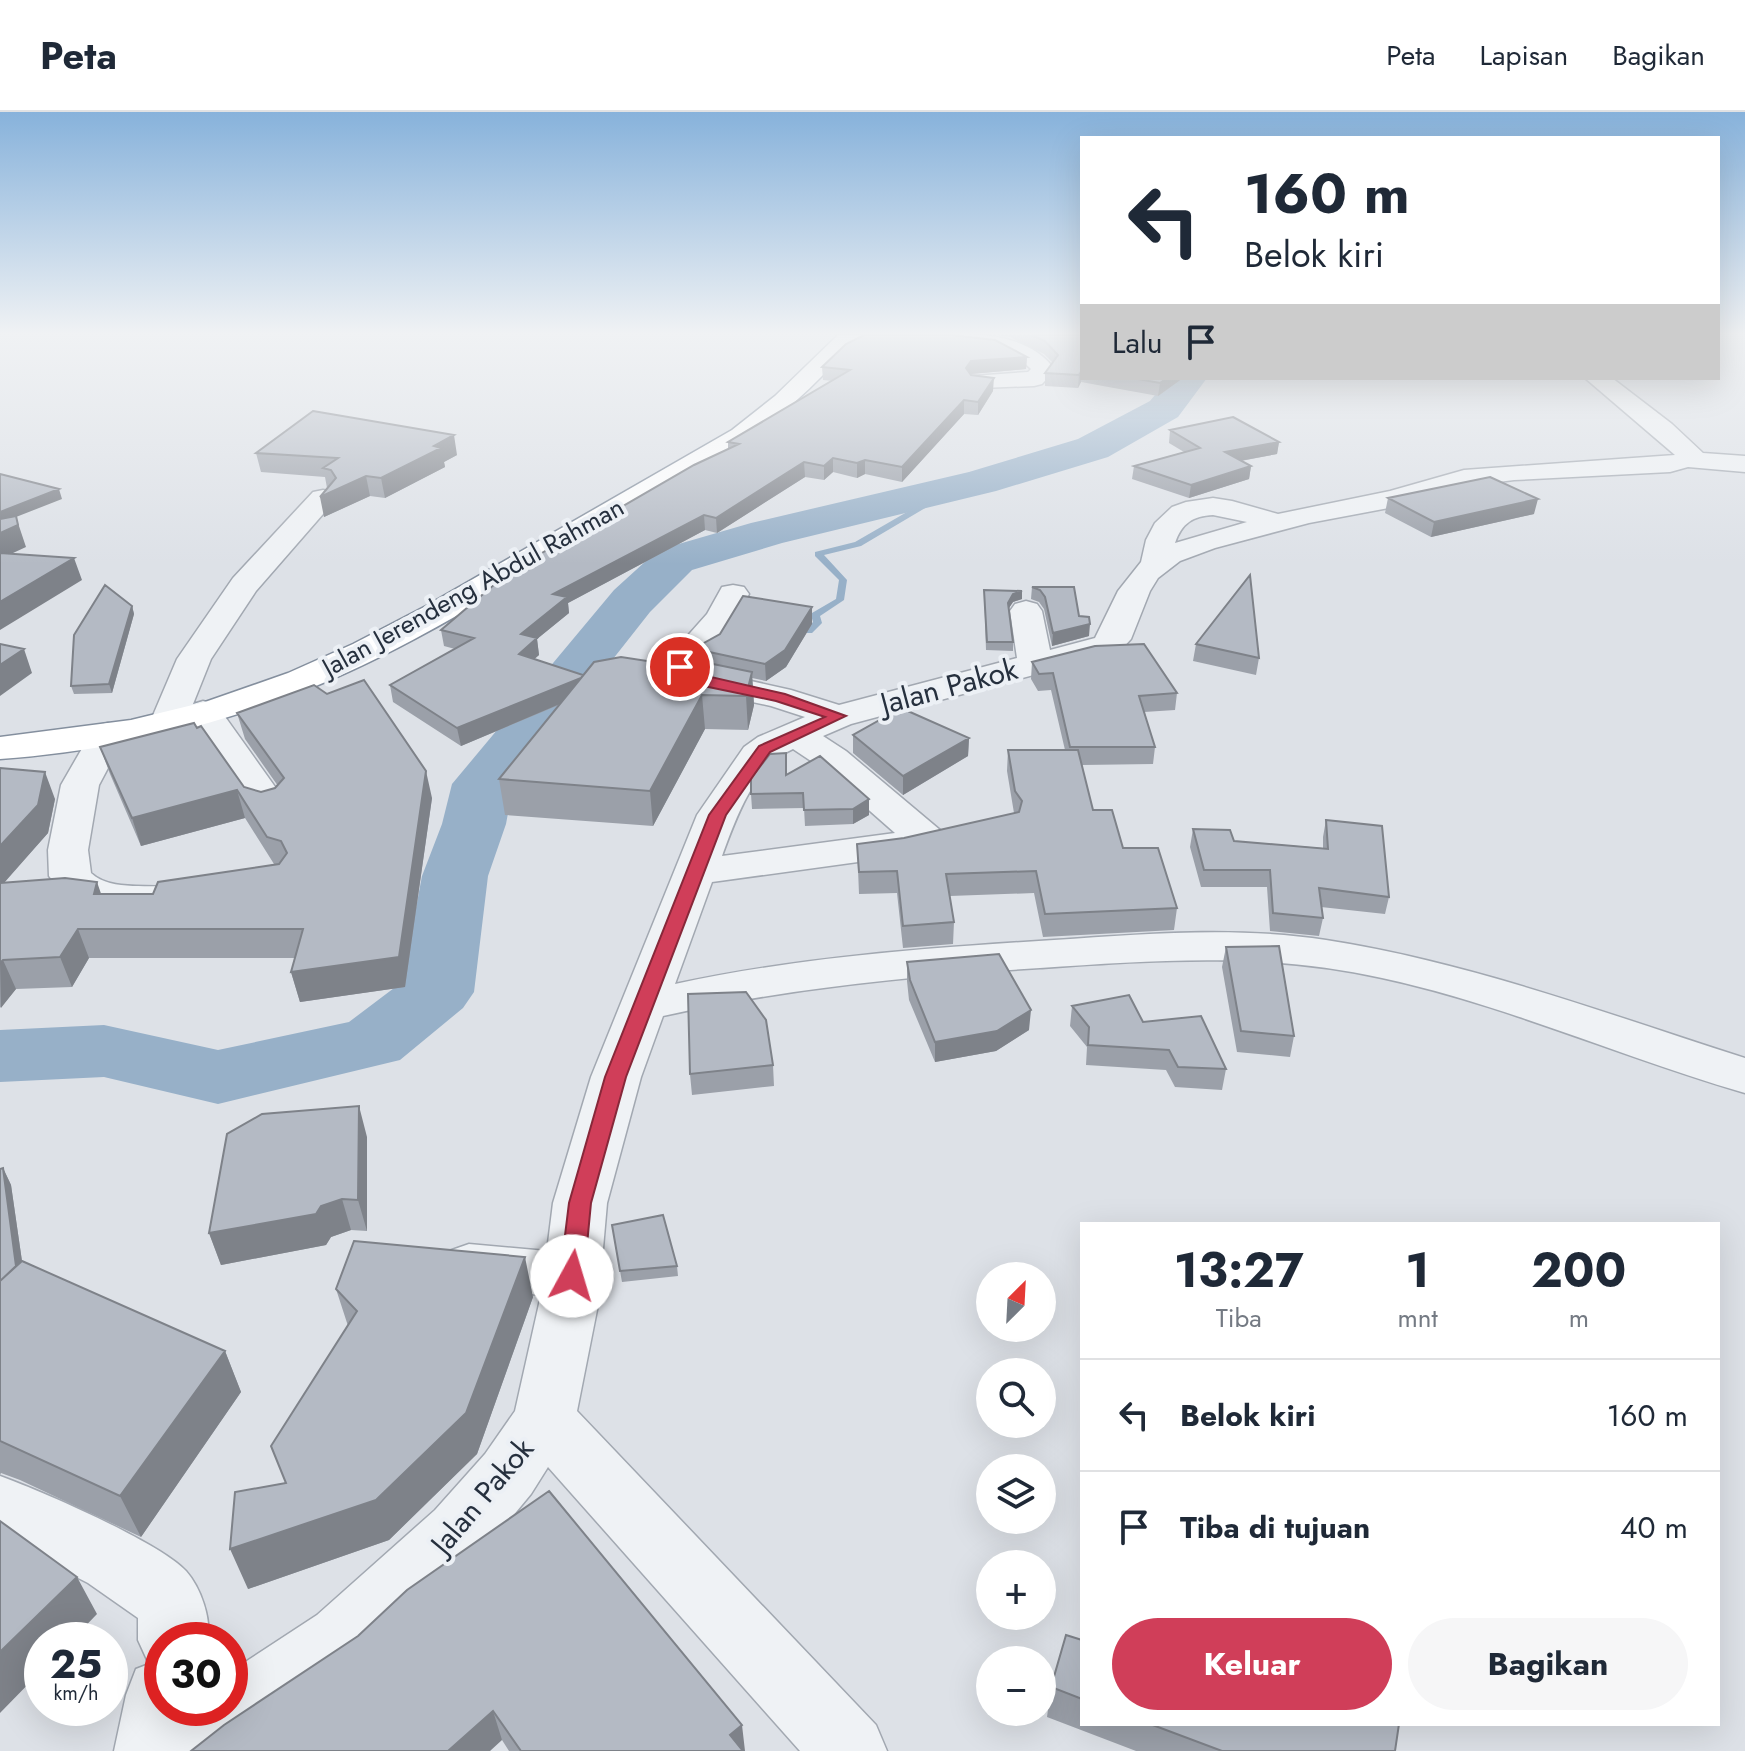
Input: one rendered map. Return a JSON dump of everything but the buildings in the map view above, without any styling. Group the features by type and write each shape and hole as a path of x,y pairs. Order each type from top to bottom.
{"highway":[{"name":"Jalan Jerendeng Abdul Rahman","path":"2,750 108,734 186,716 322,671 388,640 700,461 771,411"}],"street":[{"path":"1640,411 1693,458 1688,473 1745,464"},
{"name":"Jalan Pakok","path":"167,1751 235,1711 342,1639 459,1531 508,1474 544,1419 572,1276 580,1203 616,1077 717,815 757,755 832,720 1111,642 1134,591 1156,563 1205,542 1275,523 1394,499 1475,476 1654,465 1688,473"},
{"path":"268,805 186,716 194,659 244,585 323,498"},
{"path":"733,594 721,618 683,660 680,667 683,675 779,697 832,720 833,759 926,839"},
{"path":"1021,666 1026,611"},
{"path":"108,734 80,785 68,850 73,882 118,898 134,900 197,893"},
{"path":"696,872 926,839 969,829"},
{"path":"645,1005 769,979 858,968 1197,943 1261,946 1327,953 1408,969 1534,1003 1745,1076"},
{"path":"415,1261 572,1276"},
{"path":"544,1419 850,1751"},
{"path":"0,1505 120,1567 161,1592 176,1622"},
{"path":"151,1751 156,1726"}],"waterway":[{"path":"0,1056 104,1051 218,1077 373,1042 437,992 455,876 474,824 483,784 632,601 675,560 767,533 981,482 1093,448 1159,411"},
{"path":"809,631 818,623 815,615 840,600 843,580 818,554 858,544 955,488"}],"route":[{"path":"572,1276 580,1203 616,1077 717,815 764,749 838,716 779,697 699,681 683,675 680,667"}]}
